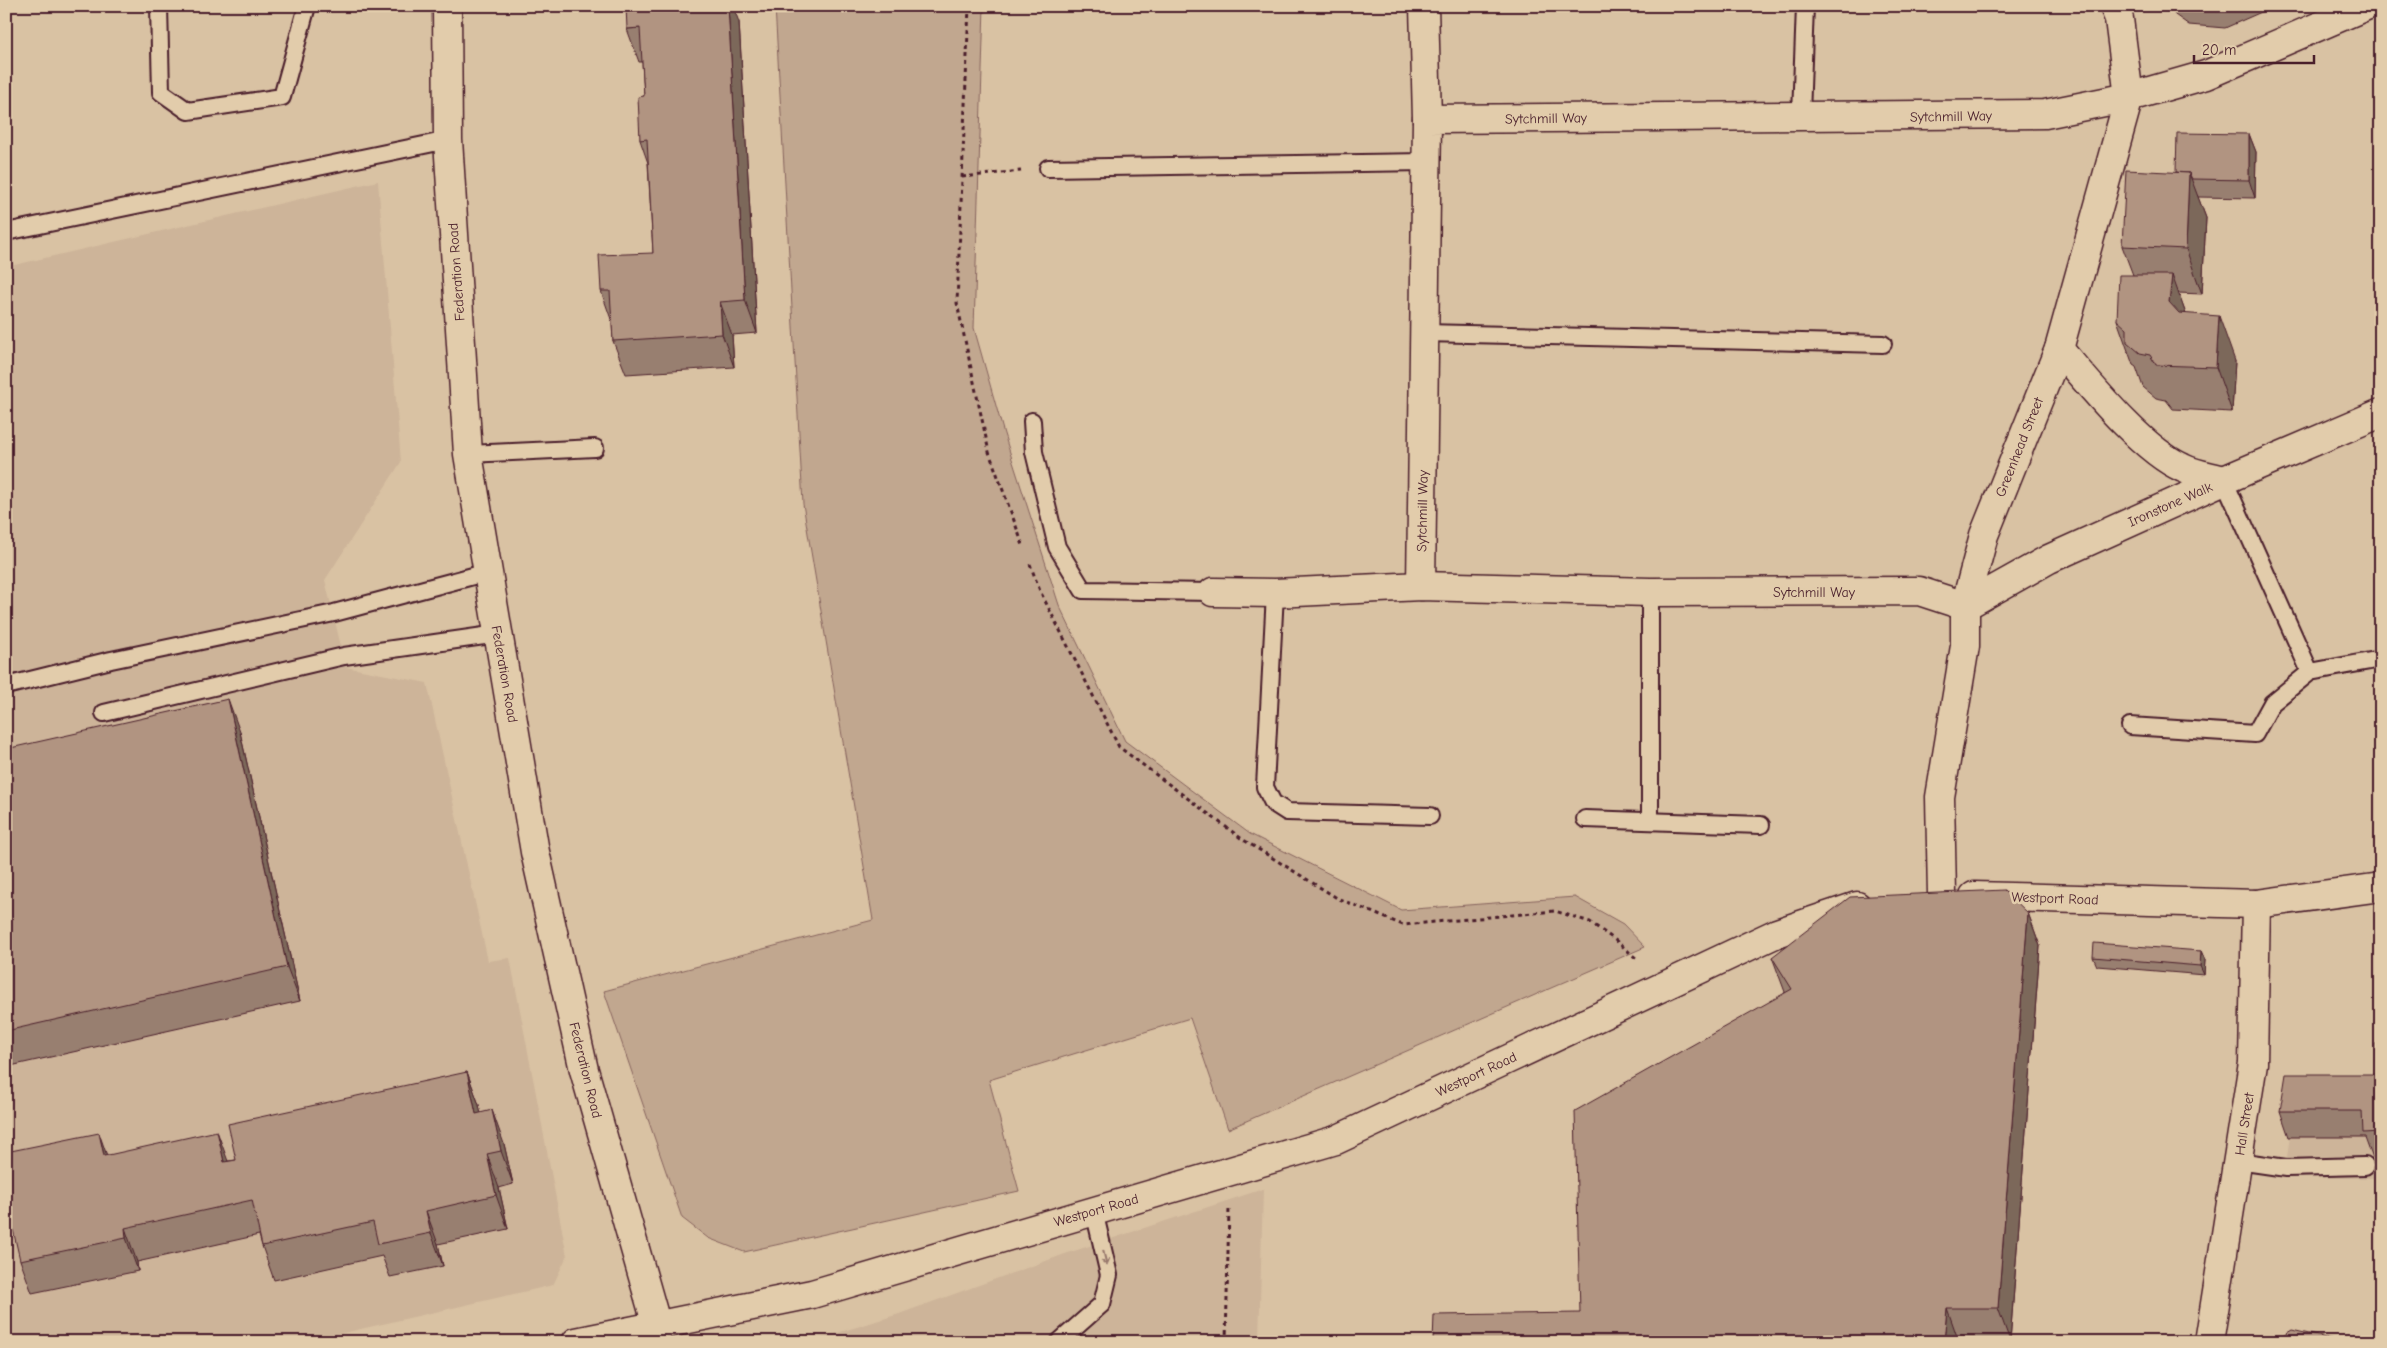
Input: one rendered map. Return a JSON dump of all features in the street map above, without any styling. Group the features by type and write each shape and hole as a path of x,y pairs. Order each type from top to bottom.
{"street":[{"name":"Federation Road","path":"447,6 448,140 468,454 535,852 584,1070 657,1326"},
{"path":"1424,6 1427,119"},
{"name":"Greenhead Street","path":"1942,895 1940,797 1965,646 1965,606 1984,535 2059,349 2129,98 2119,19 2114,6"},
{"name":"Sytchmill Way","path":"1421,586 1427,119 2044,114 2129,98 2206,75 2366,6"},
{"path":"2059,349 2124,421 2156,450 2183,468 2224,480"},
{"name":"Ironstone Walk","path":"1965,606 2049,559 2224,480 2381,413"},
{"name":"Sytchmill Way","path":"1213,592 1275,593 1421,586 1650,592 1919,591 1965,606"},
{"name":"Westport Road","path":"1915,899 1942,895 2256,904 2381,888"},
{"name":"Westport Road","path":"576,1342 812,1294 1336,1140 1777,933 1860,905 1878,903"},
{"name":"Hall Street","path":"2210,1342 2253,1063 2256,904"}],"lane":[{"path":"159,6 161,92 188,111 282,97 307,6"},
{"path":"1801,116 1805,6"},
{"path":"6,232 448,140"},
{"path":"1048,168 1426,162"},
{"path":"1424,334 1883,344"},
{"path":"1032,421 1034,452 1057,547 1083,590 1213,592"},
{"path":"468,454 595,448"},
{"path":"2224,480 2310,672"},
{"path":"6,686 111,660 334,613 488,572"},
{"path":"1650,592 1650,821"},
{"path":"1275,593 1265,787 1273,803 1287,812 1430,816"},
{"path":"104,714 344,656 498,634"},
{"path":"2130,726 2255,734 2272,704 2310,672 2381,659"},
{"path":"1585,819 1761,825"},
{"path":"2238,1161 2286,1168 2365,1166"},
{"path":"1059,1342 1102,1304 1109,1275 1094,1211"}],"path":[{"path":"962,177 1048,168"},
{"path":"1226,1342 1230,1171"}],"shaded area":[{"path":"775,6 984,6 974,328 1004,434 1059,605 1125,741 1250,834 1401,910 1575,897 1623,924 1645,947 1228,1129 1190,1018 989,1080 1019,1191 744,1252 708,1238 682,1218 604,991 873,920 803,504"},
{"path":"378,181 401,462 325,580 346,667 427,683 488,961 510,958 567,1256 553,1285 304,1342 6,1342 6,267"},
{"path":"2381,1079 2381,1178 2284,1178 2295,1101"},
{"path":"1263,1189 1259,1342 808,1342 899,1314 1065,1254"}],"building":[{"path":"626,6 728,6 745,300 720,302 722,334 613,341 610,291 601,291 599,255 653,253 647,139 640,140 638,97 644,96 640,28 627,29"},
{"path":"2177,133 2249,134 2249,180 2192,179 2189,173 2176,172"},
{"path":"2126,170 2189,173 2186,249 2122,246"},
{"path":"2119,275 2172,275 2169,302 2179,313 2219,316 2216,367 2156,365 2150,355 2140,353 2127,342 2127,329 2117,320"},
{"path":"228,699 287,967 6,1031 6,749"},
{"path":"2004,890 2028,913 1998,1308 1947,1308 1944,1342 1433,1342 1434,1315 1580,1313 1575,1111 1792,989 1772,957 1850,897"},
{"path":"2094,943 2201,951 2200,966 2093,957"},
{"path":"2381,1043 2381,1139 2380,1132 2363,1133 2362,1111 2280,1111 2286,1074 2377,1074 2375,1044"},
{"path":"467,1072 476,1114 492,1110 501,1151 487,1154 496,1195 426,1211 431,1233 378,1244 373,1222 262,1246 252,1200 125,1228 126,1238 20,1260 6,1199 6,1152 99,1133 104,1156 217,1131 224,1162 236,1160 228,1124"},
{"path":"2292,1330 2343,1342 2281,1342 2282,1337"}]}
